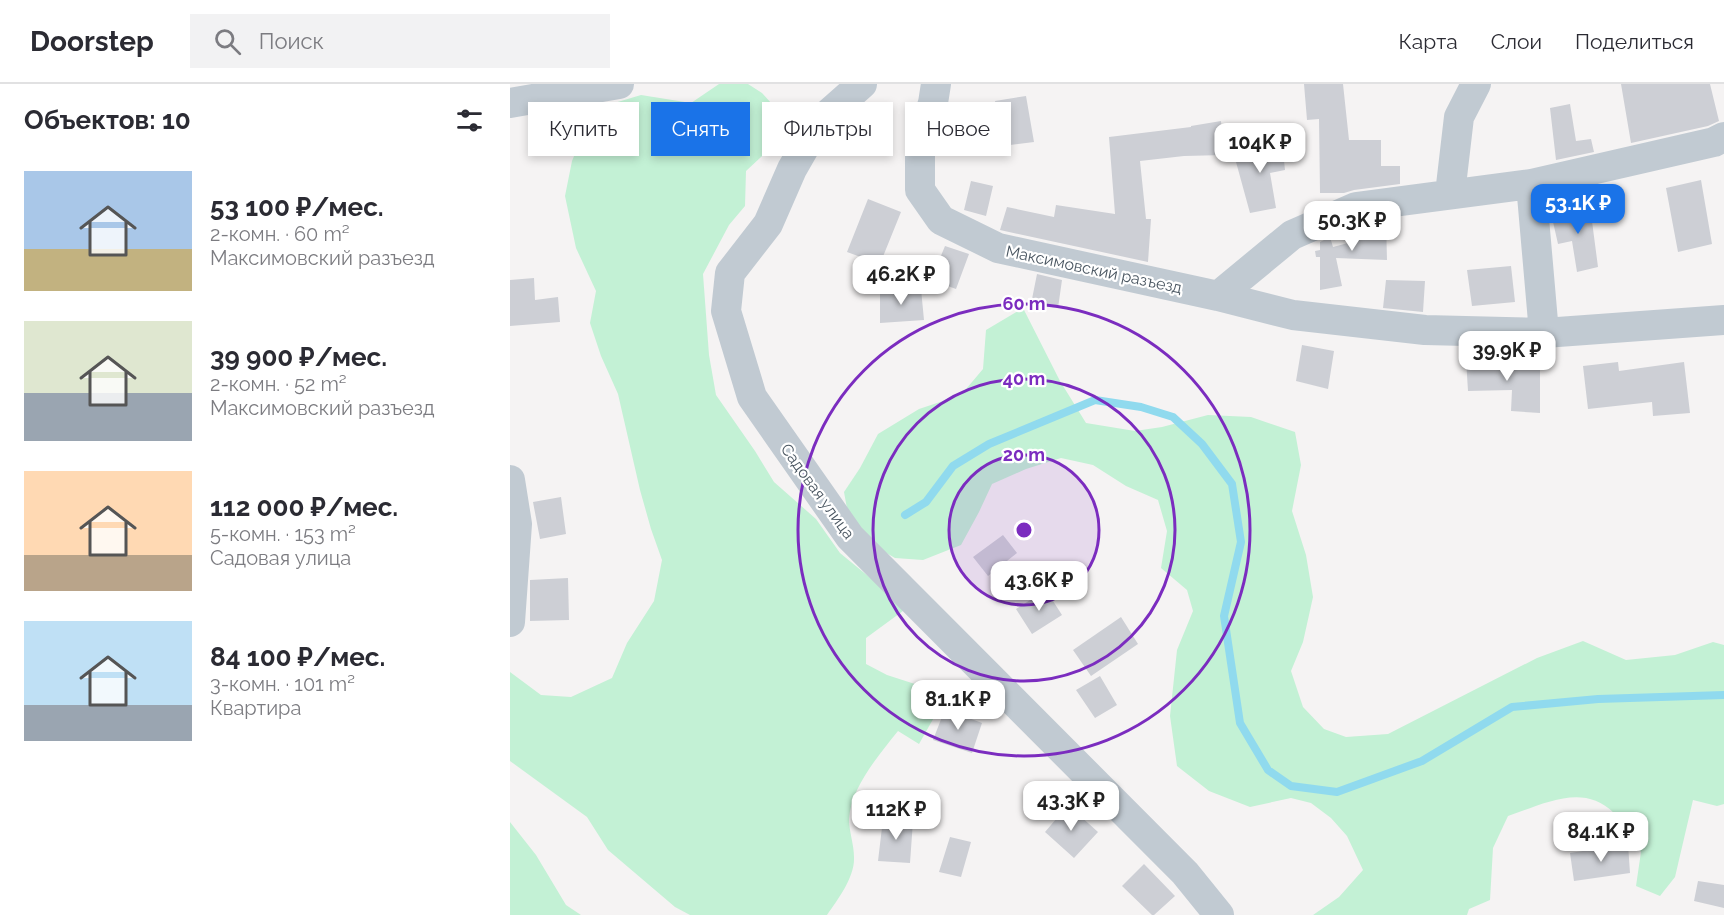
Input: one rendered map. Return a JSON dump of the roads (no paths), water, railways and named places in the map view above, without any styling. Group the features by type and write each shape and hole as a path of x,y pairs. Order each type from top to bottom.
{"street":[{"path":"510,103 619,84"},
{"name":"Садовая улица","path":"862,84 819,122 792,169 768,224 730,273 726,311 752,397 850,537 1185,873 1219,915"},
{"name":"Максимовский разъезд","path":"936,84 933,103 920,143 920,190 941,220 998,248 1218,296 1293,315 1425,330 1544,333 1724,320"},
{"path":"1450,194 1459,117 1476,84"},
{"path":"1218,296 1292,235 1356,207 1531,184 1714,142 1724,137"},
{"path":"1531,184 1544,333"},
{"path":"510,480 517,524 510,622"}],"waterway":[{"path":"905,515 926,502 953,466 989,444 1095,400 1141,407 1173,417 1202,444 1232,484 1241,542 1224,616 1240,723 1268,770 1291,786 1337,792 1422,761 1512,707 1598,699 1724,695"}]}
